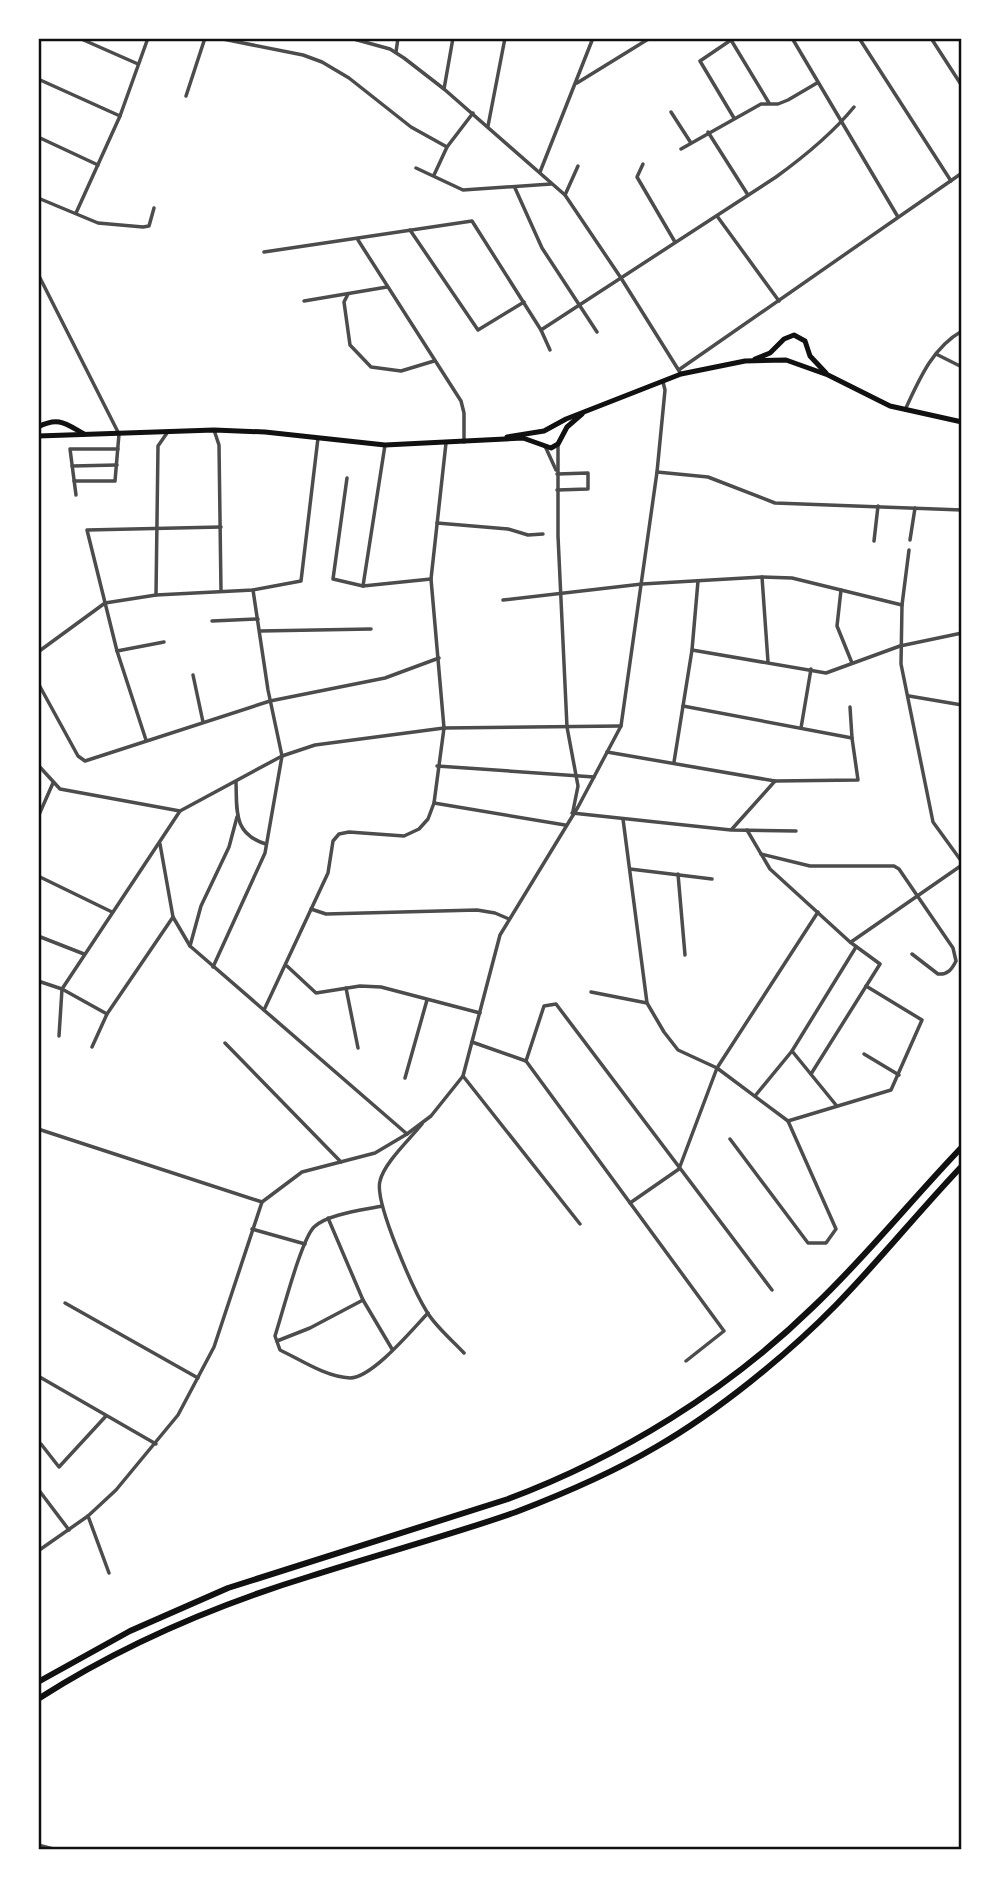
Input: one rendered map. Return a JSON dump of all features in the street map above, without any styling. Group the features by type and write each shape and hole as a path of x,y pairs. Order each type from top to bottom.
{"highway":[{"path":"38,1682 130,1631 217,1593 302,1563 508,1499 543,1486 624,1447 731,1377 779,1339 832,1288 961,1147"},
{"path":"38,1699 125,1650 224,1606 310,1576 516,1512 548,1500 656,1447 720,1403 799,1341 837,1304 961,1166"}],"main road":[{"path":"753,360 771,353 786,337 794,335 805,341 810,356 828,375"},
{"path":"781,345 780,352 786,360"},
{"path":"797,363 804,358 807,349"},
{"path":"501,440 551,429 566,419 663,381 680,371 753,360 786,360 797,363 828,375 879,401 905,410 961,422"},
{"path":"38,436 214,430 265,432 385,445 523,438 551,448 570,424 582,414"},
{"path":"48,436 41,425 50,421 64,423 85,434"},
{"path":"60,436 66,432 64,423"},
{"path":"551,429 557,432 559,441"},
{"path":"544,431 541,436 544,445"}],"street":[{"path":"79,38 138,64"},
{"path":"76,213 120,116 148,38"},
{"path":"186,96 205,38"},
{"path":"218,38 303,55 322,62 349,78 411,127 447,147"},
{"path":"248,46 251,38"},
{"path":"350,38 396,52 473,113 565,195 680,371 961,173"},
{"path":"396,52 398,38"},
{"path":"444,89 453,38"},
{"path":"488,126 505,38"},
{"path":"540,172 593,38"},
{"path":"576,84 650,38"},
{"path":"792,38 898,218"},
{"path":"859,38 951,181"},
{"path":"931,38 961,86"},
{"path":"734,118 700,61 731,40 769,103"},
{"path":"38,79 120,116"},
{"path":"681,149 761,104 778,104 817,83"},
{"path":"541,330 806,155 841,123 854,107"},
{"path":"671,112 691,143"},
{"path":"434,175 447,147 473,113"},
{"path":"708,132 748,195"},
{"path":"38,137 98,165"},
{"path":"643,164 637,177 675,242"},
{"path":"565,195 578,166"},
{"path":"416,168 463,190 553,183"},
{"path":"515,188 542,247 597,332"},
{"path":"38,198 98,223 143,227 149,226 155,208"},
{"path":"717,216 779,301"},
{"path":"264,252 472,221 541,330 550,350"},
{"path":"410,230 478,330 524,302"},
{"path":"357,239 461,401 464,442"},
{"path":"38,274 119,434 115,481 74,481"},
{"path":"304,301 387,287"},
{"path":"348,293 344,302 350,343 370,367 400,371 434,361"},
{"path":"905,410 921,374 949,339 961,331"},
{"path":"936,354 961,367"},
{"path":"464,1353 428,1313 403,1261 382,1206 379,1184 382,1173 463,1076 498,940 621,726 657,472 665,390 663,381"},
{"path":"214,430 219,445 221,592"},
{"path":"156,595 158,446 167,433"},
{"path":"38,652 104,603 156,595 253,590 300,581 318,438"},
{"path":"559,441 557,490 567,727 576,775 577,798 572,813"},
{"path":"264,1010 328,873 333,841 339,834 349,832 404,836 419,829 428,819 434,803 444,728 431,579 446,443"},
{"path":"363,586 385,445"},
{"path":"544,445 557,474"},
{"path":"76,495 70,449 118,449"},
{"path":"72,466 117,465"},
{"path":"657,472 708,477 775,503 961,510"},
{"path":"557,474 587,473 588,489 557,490"},
{"path":"347,478 333,579 363,586 431,579"},
{"path":"874,541 878,506"},
{"path":"910,540 915,508"},
{"path":"437,523 508,529 528,535 543,534"},
{"path":"146,740 117,651 87,530 222,527"},
{"path":"850,942 961,864 933,822 901,664 902,605 909,550"},
{"path":"503,600 642,584 762,577 792,578 902,605"},
{"path":"762,577 768,662"},
{"path":"674,762 692,650 698,581"},
{"path":"213,967 265,853 282,756 270,701 253,590"},
{"path":"841,590 837,626 852,663"},
{"path":"212,621 258,619"},
{"path":"260,631 371,629"},
{"path":"692,650 825,673 900,646 961,633"},
{"path":"117,651 164,642"},
{"path":"38,683 82,760 91,760 270,701 385,678 439,658"},
{"path":"801,728 811,669"},
{"path":"192,675 203,722"},
{"path":"909,696 961,705"},
{"path":"683,706 852,738"},
{"path":"607,752 775,781 858,780 850,707"},
{"path":"59,1036 62,989 180,811 282,756 315,746 444,728 621,726"},
{"path":"38,765 53,783 65,791 180,811"},
{"path":"438,766 594,777"},
{"path":"731,830 775,781"},
{"path":"190,946 201,906 229,846 237,817 236,782"},
{"path":"38,823 53,783"},
{"path":"434,803 565,825"},
{"path":"572,813 731,830 796,831"},
{"path":"237,817 248,836 266,844"},
{"path":"623,819 647,1003 678,1050 717,1068 788,1121 836,1229 826,1243 808,1243 730,1139"},
{"path":"747,830 771,869 850,942 880,964 811,1074"},
{"path":"159,842 173,917 190,946 407,1134"},
{"path":"761,853 810,866 894,866 918,895 953,948 956,961 949,972 939,974 912,954"},
{"path":"630,869 712,878"},
{"path":"678,874 685,956"},
{"path":"38,876 113,912"},
{"path":"311,909 326,914 477,910 509,919"},
{"path":"631,1203 679,1169 717,1068 818,912"},
{"path":"92,1047 107,1014 173,917"},
{"path":"38,936 84,954"},
{"path":"755,1096 792,1051 856,947"},
{"path":"286,965 316,993 346,988 381,987 480,1013"},
{"path":"38,981 62,989 107,1014"},
{"path":"788,1121 891,1090 922,1020 866,986"},
{"path":"346,988 358,1048"},
{"path":"591,992 647,1003"},
{"path":"405,1078 427,1000"},
{"path":"526,1060 544,1006 556,1004 772,1290"},
{"path":"472,1042 526,1060 724,1331 686,1361"},
{"path":"225,1043 341,1162"},
{"path":"792,1051 836,1105"},
{"path":"864,1054 899,1075"},
{"path":"463,1076 580,1224"},
{"path":"38,1551 88,1516 116,1490 178,1415 214,1347 262,1202 302,1171 375,1153 423,1123"},
{"path":"38,1129 262,1202"},
{"path":"382,1206 328,1218 313,1227 275,1336 280,1350 331,1374 353,1378 373,1368 428,1313"},
{"path":"328,1218 363,1300 392,1349"},
{"path":"251,1230 305,1244"},
{"path":"277,1341 310,1328 363,1300"},
{"path":"65,1303 198,1378"},
{"path":"38,1376 156,1444"},
{"path":"41,1444 59,1467 106,1416"},
{"path":"38,1489 69,1530"},
{"path":"88,1516 109,1573"},
{"path":"38,1845 57,1850"}]}
